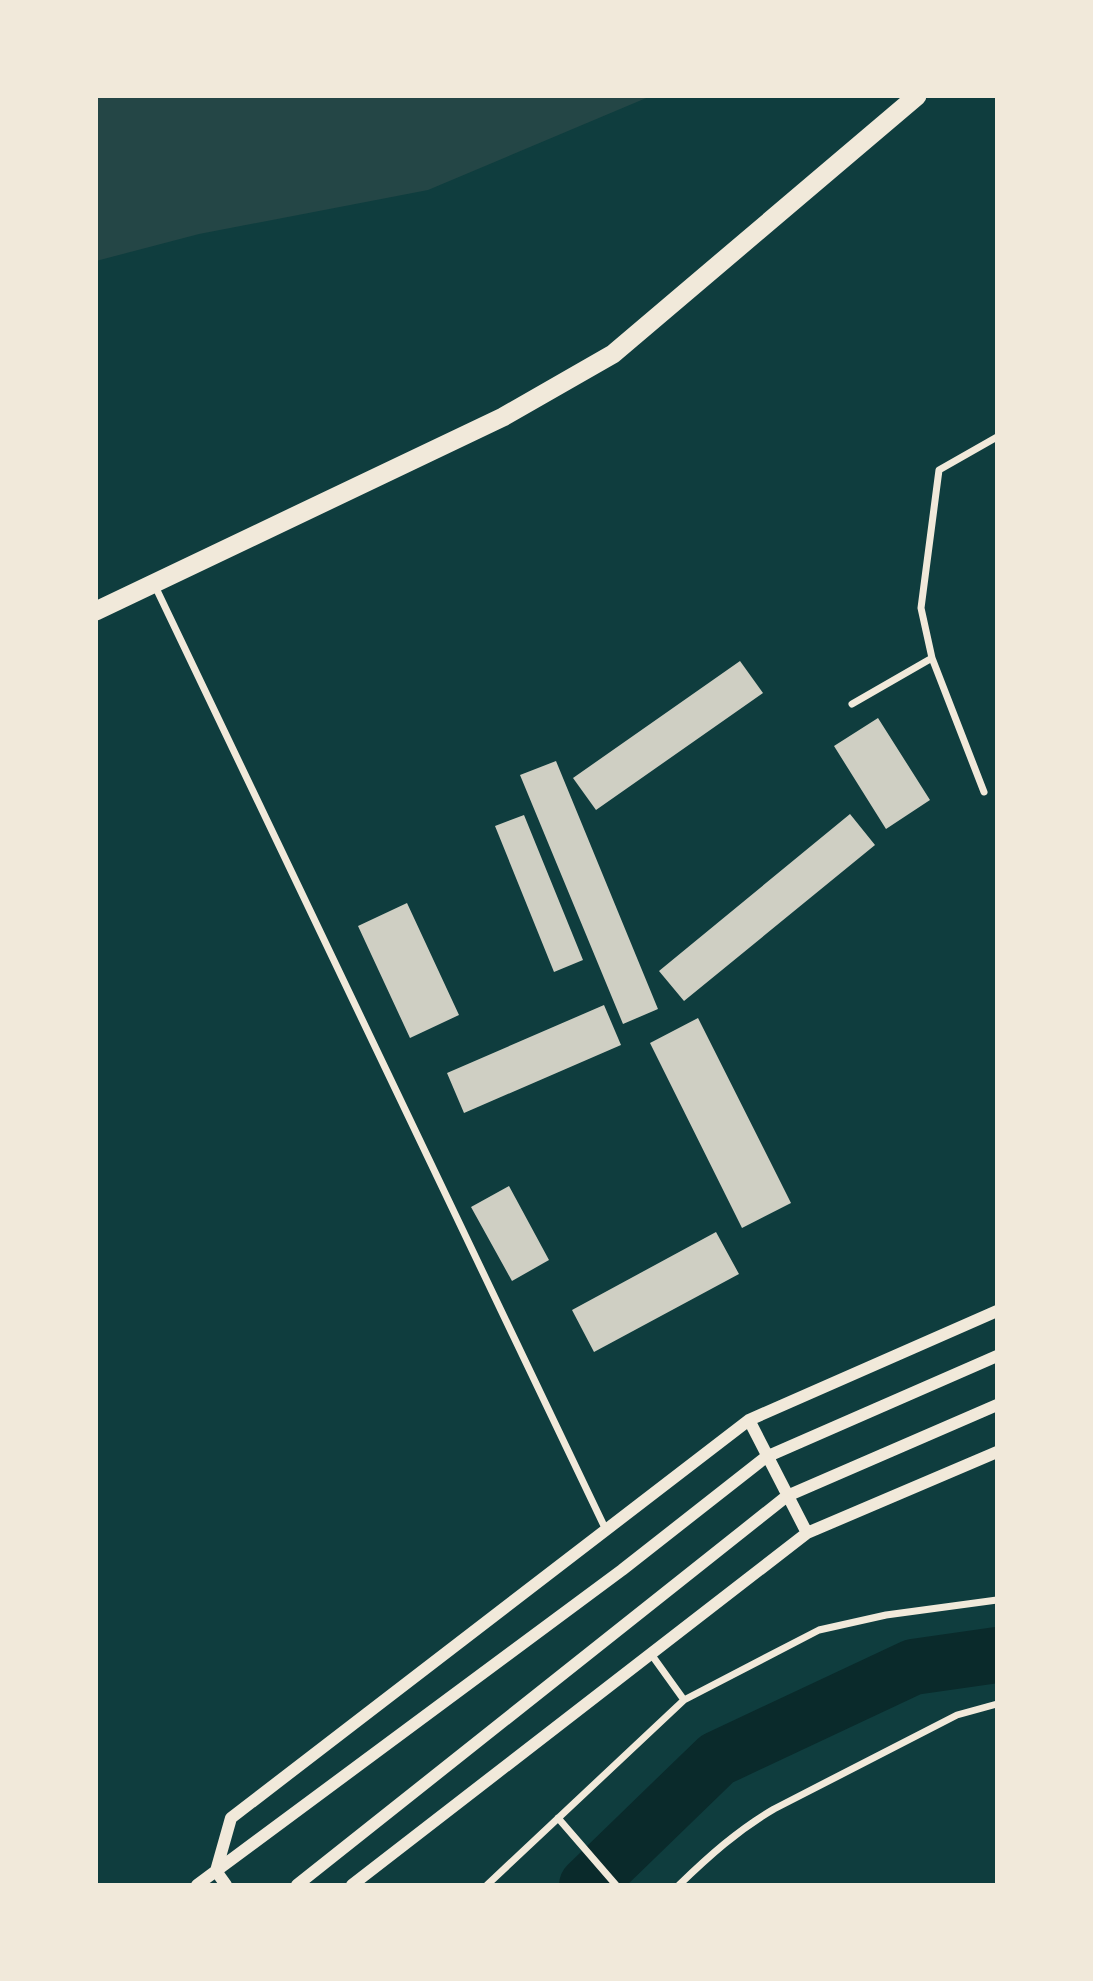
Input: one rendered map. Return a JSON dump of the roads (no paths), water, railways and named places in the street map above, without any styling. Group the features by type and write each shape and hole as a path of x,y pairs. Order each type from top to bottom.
{"highway":[{"path":"96,611 503,417 613,354 917,96"}],"street":[{"path":"984,792 932,658 921,608 939,470 997,437"},
{"path":"153,583 606,1530"},
{"path":"852,704 932,658"},
{"path":"216,1871 231,1818 749,1420 997,1311"},
{"path":"197,1885 622,1570 766,1457 997,1356"},
{"path":"297,1885 787,1496 997,1405"},
{"path":"749,1420 807,1533"},
{"path":"352,1885 807,1533 997,1452"},
{"path":"487,1885 684,1700 819,1630 886,1615 997,1600"},
{"path":"651,1654 684,1700"},
{"path":"679,1885 720,1847 749,1824 774,1809 957,1715 997,1703"},
{"path":"558,1818 615,1885"},
{"path":"216,1871 226,1885"}],"waterway":[{"path":"587,1885 717,1759 913,1667 997,1655"}]}
